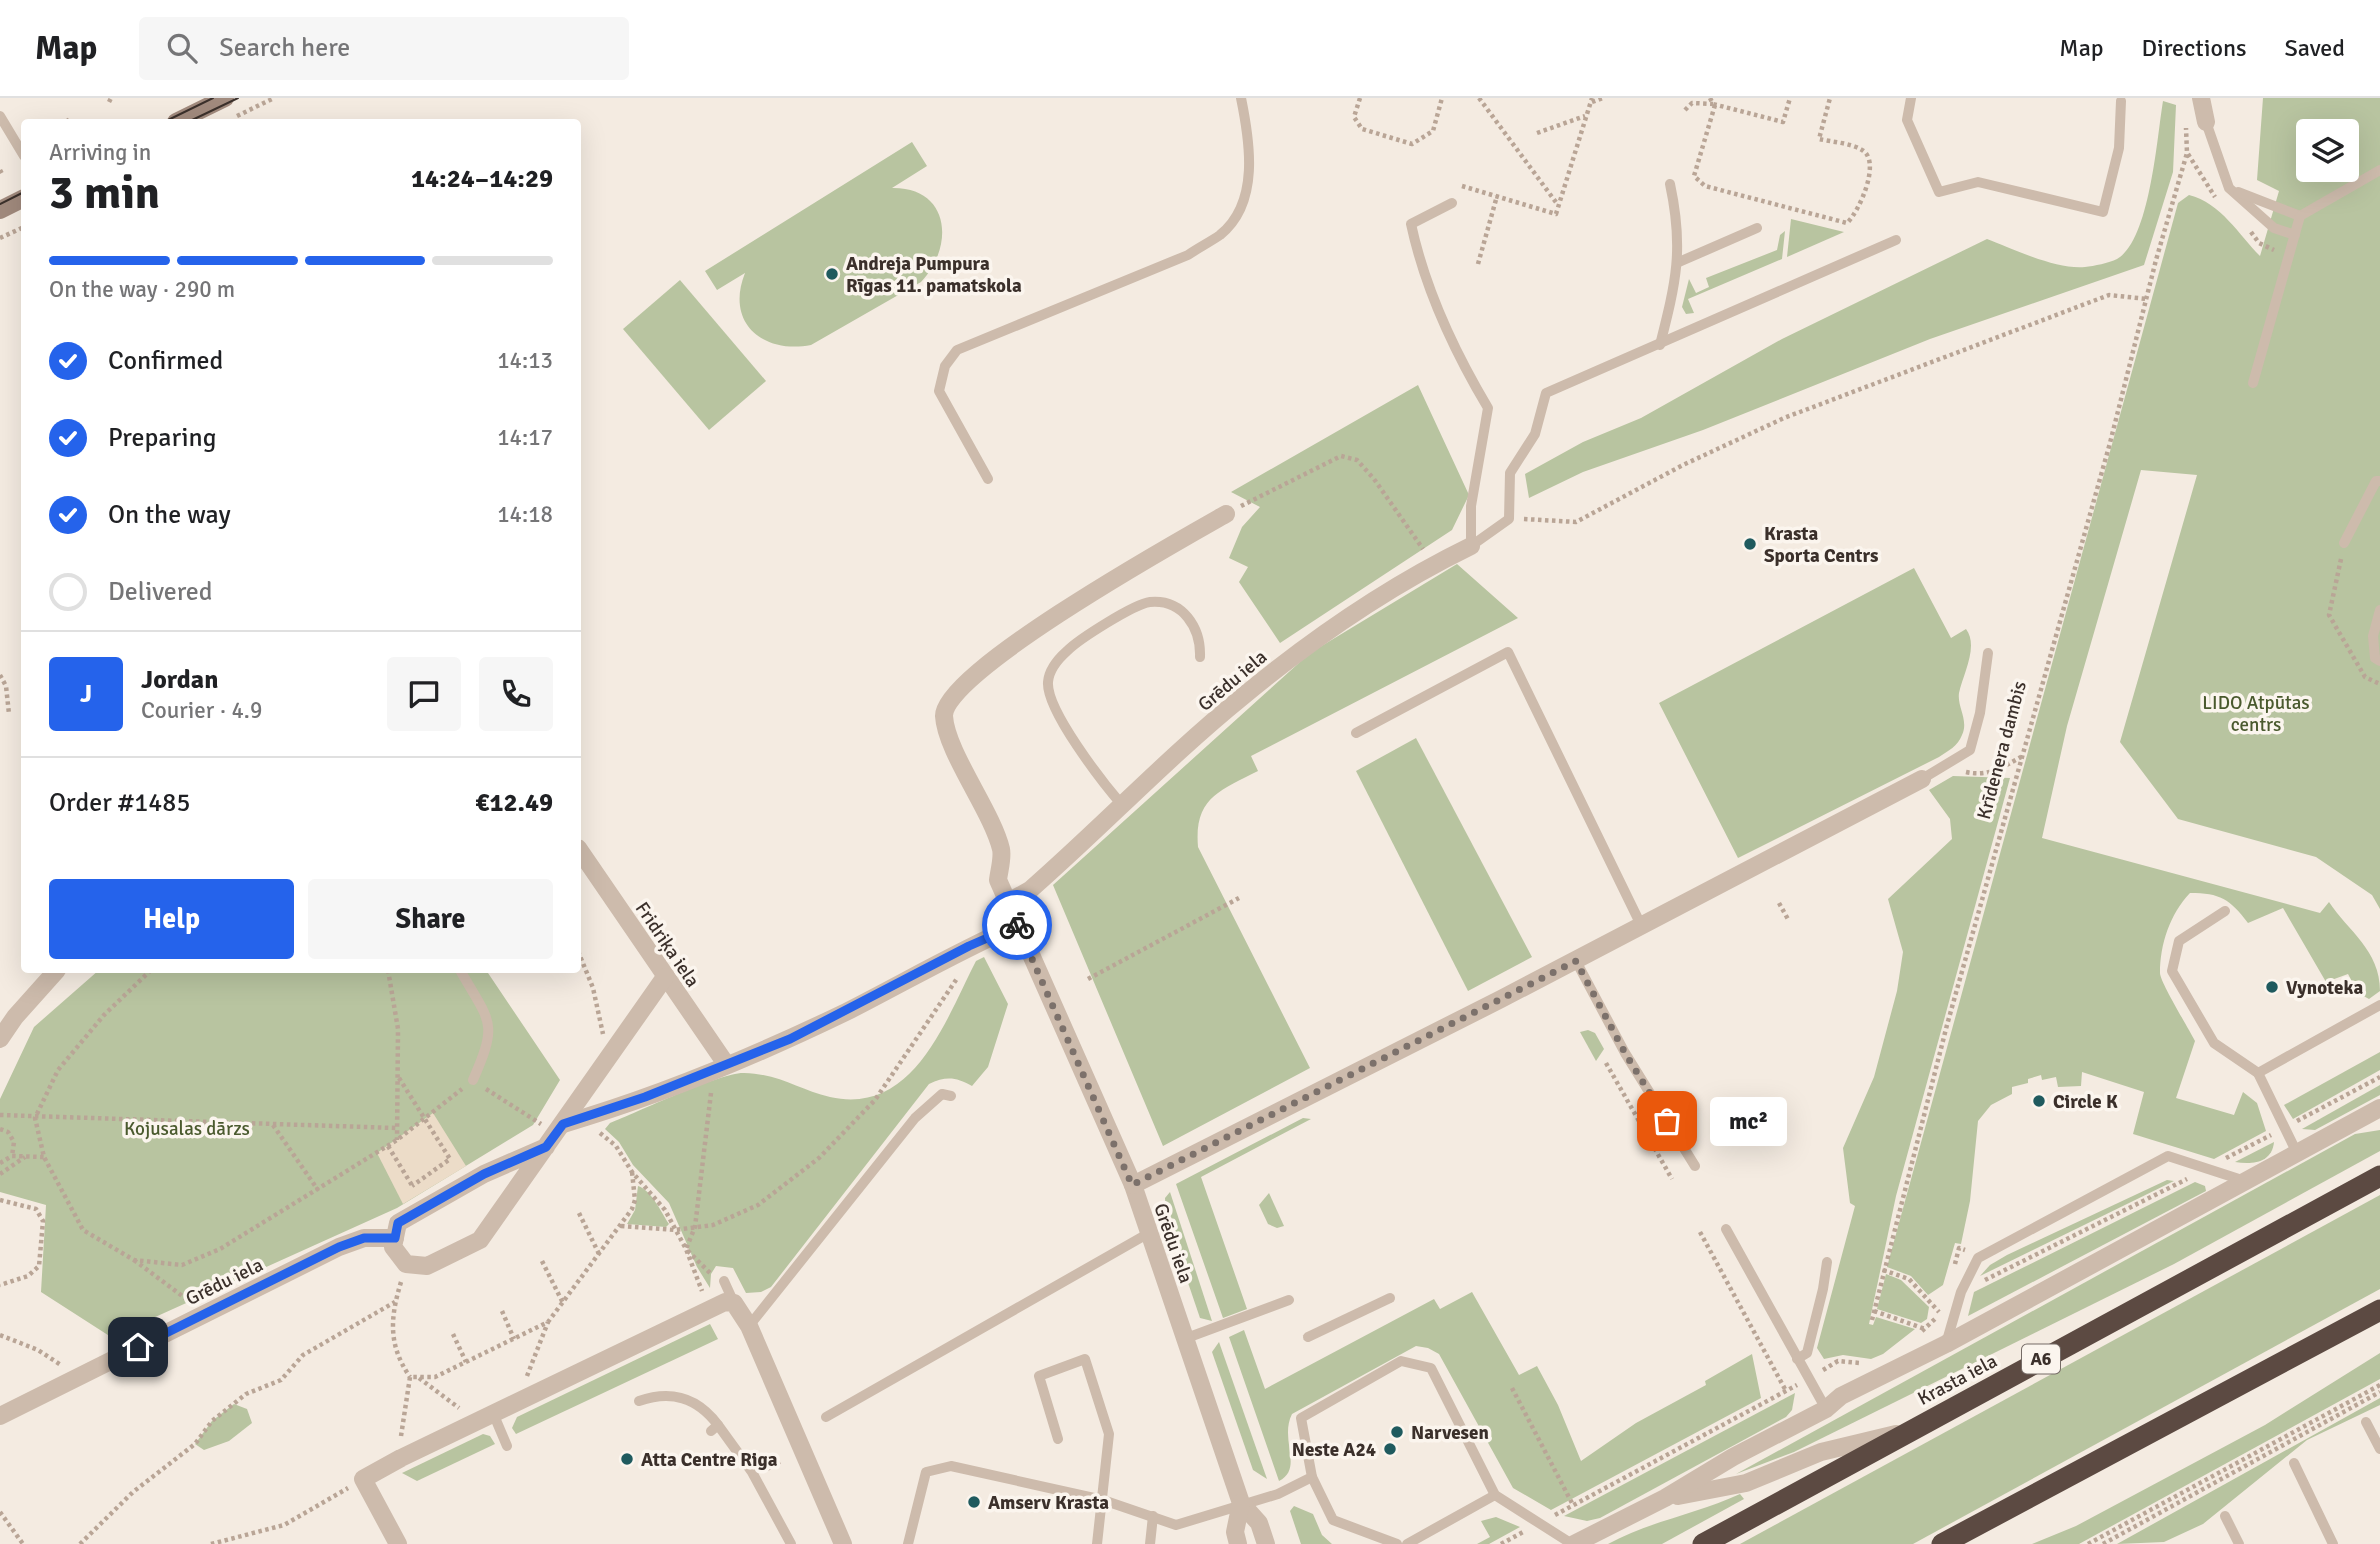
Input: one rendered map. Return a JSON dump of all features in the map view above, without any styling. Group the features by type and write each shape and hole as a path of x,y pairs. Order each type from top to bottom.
{"highway":[{"name":"Krasta iela","path":"1703,1544 2380,1176"},
{"path":"1942,1544 2380,1310"},
{"path":"1715,1544 1732,1528"}],"street":[{"path":"182,119 225,98"},
{"path":"2201,98 2206,122"},
{"path":"0,210 21,200"},
{"name":"Grēdu iela","path":"1226,514 1066,608 968,680 947,705 944,716 951,738 1001,850 998,880 1132,1185 1241,1503 1259,1523 1266,1544"},
{"name":"Grēdu iela","path":"1008,902 1030,890 1240,698 1304,648 1432,565 1471,545"},
{"path":"1132,1185 1576,961 1922,779"},
{"name":"Fridriķa iela","path":"581,852 665,977 720,1066"},
{"path":"665,977 555,1135 480,1240 427,1266 407,1264 394,1247 398,1223 555,1135 584,1118 790,1039 969,946 1017,925"},
{"path":"1,1036 54,973"},
{"path":"1573,1544 1664,1498 1733,1457 1826,1409 1841,1396 1947,1344 2242,1180 2380,1108"},
{"path":"2350,1124 2380,1119"},
{"name":"Grēdu iela","path":"0,1416 339,1247 364,1238 395,1238"},
{"path":"398,1544 363,1479 519,1400 725,1302 734,1303 748,1326 844,1544"},
{"path":"1664,1498 1746,1483 1821,1452 1909,1431"},
{"name":"Grēdu iela","path":"1238,1544 1235,1532 1241,1503"}],"lane":[{"path":"988,479 939,390 945,366 957,350 1188,255 1221,234 1245,203 1248,134 1241,98"},
{"path":"1911,98 1907,120 1938,192 1978,182 2103,212 2119,148 2121,101"},
{"path":"0,116 21,151"},
{"path":"2206,122 2229,188 2274,228 2295,234"},
{"path":"2253,383 2300,216 2380,170"},
{"path":"1660,345 1679,262 1679,224 1670,184"},
{"path":"2229,188 2300,216"},
{"path":"1452,203 1411,224 1420,265 1468,374 1488,408 1471,506 1471,545"},
{"path":"1679,262 1757,229"},
{"path":"1471,545 1509,519 1510,474 1535,434 1546,393 1896,240"},
{"path":"2344,543 2376,481 2380,481"},
{"path":"1122,805 1095,773 1049,695 1048,680 1054,665 1068,649 1148,602 1167,605 1186,614 1196,626 1200,657"},
{"path":"2380,610 2375,658 2380,661"},
{"path":"1356,733 1508,652 1641,925"},
{"path":"1922,779 1970,750 1980,713 1988,653"},
{"path":"2225,911 2179,941 2172,971 2214,1043 2258,1073 2296,1151"},
{"path":"1576,961 1625,1053 1695,1166"},
{"path":"462,973 490,1023 489,1044 473,1080"},
{"path":"2258,1073 2380,1005"},
{"path":"748,1326 915,1118 942,1094 951,1096"},
{"path":"1947,1344 1961,1292 1978,1258 2168,1156 2242,1180"},
{"path":"1726,1229 1826,1409"},
{"path":"826,1417 1149,1233"},
{"path":"1797,1359 1807,1353 1827,1262"},
{"path":"724,1281 734,1303"},
{"path":"1308,1337 1390,1298"},
{"path":"1184,1339 1289,1300"},
{"path":"1058,1439 1039,1376 1085,1359 1109,1434 1097,1544"},
{"path":"1397,1544 1333,1520 1312,1477 1301,1418 1401,1361 1431,1368 1495,1495 1542,1522 1573,1544"},
{"path":"639,1401 663,1393 699,1405 752,1472 791,1544"},
{"path":"493,1413 507,1446"},
{"path":"2366,1422 2380,1449"},
{"path":"2294,1463 2333,1544"},
{"path":"908,1544 926,1472 951,1465 1103,1500 1176,1525 1241,1503 1278,1494 1312,1477"},
{"path":"1407,1544 1495,1495"},
{"path":"1966,1544 2013,1506"},
{"path":"1150,1544 1153,1516"},
{"path":"2225,1516 2239,1544"}],"path":[{"path":"232,118 274,98"},
{"path":"1360,98 1354,117 1362,129 1412,144 1433,131 1442,98"},
{"path":"1479,98 1559,205"},
{"path":"1462,186 1556,214 1591,100 1603,98"},
{"path":"1710,98 1714,104 1693,176 1705,186 1847,223 1856,215 1870,170 1870,159 1863,150 1819,139 1830,98"},
{"path":"1685,110 1692,103 1714,104 1783,122 1790,98"},
{"path":"1536,133 1586,116"},
{"name":"Krīdenera dambis","path":"1872,1320 1883,1270 2021,757 2110,443 2187,153 2186,126"},
{"path":"1478,264 1497,196"},
{"path":"0,238 21,228"},
{"path":"1509,519 1576,522 1683,465 1809,409 2109,295 2147,299"},
{"path":"1226,514 1341,456 1357,460 1374,479 1432,565"},
{"path":"2344,543 2329,615 2365,677 2380,684"},
{"path":"0,675 6,686 9,713"},
{"path":"1941,768 1979,775 1994,772 2021,757"},
{"path":"1088,979 1239,898"},
{"path":"1779,903 1789,921"},
{"path":"581,958 593,988 608,1058"},
{"path":"147,973 104,1015 58,1070 35,1118 44,1157 83,1230 134,1260 205,1314"},
{"path":"389,973 398,1029 397,1140"},
{"path":"621,1226 675,1230 713,1225 758,1205 819,1158 875,1100 960,974"},
{"path":"1606,1063 1672,1179"},
{"path":"686,1250 695,1227 720,1066"},
{"path":"398,1076 423,1121 450,1159 412,1186"},
{"path":"1915,1336 1926,1329 1942,1305 1961,1292 2207,1169 2380,1077"},
{"path":"134,1260 182,1265 220,1249 397,1140 473,1080 555,1135"},
{"path":"0,1115 396,1128"},
{"path":"584,1118 616,1146 632,1172 652,1193 686,1250 710,1307"},
{"path":"272,1124 318,1190"},
{"path":"0,1129 8,1132 14,1142 12,1156"},
{"path":"388,1146 425,1208"},
{"path":"0,1163 12,1156 44,1157"},
{"path":"0,1174 25,1156"},
{"path":"519,1400 548,1322 621,1226 635,1200 632,1172"},
{"path":"0,1200 36,1209 43,1221 38,1266 28,1276 0,1285"},
{"path":"579,1213 600,1255"},
{"path":"1700,1232 1786,1391"},
{"path":"1953,1271 1959,1248 1978,1258"},
{"path":"686,1250 708,1272 724,1281"},
{"path":"542,1261 564,1303"},
{"path":"1883,1270 1909,1279 1938,1312"},
{"path":"80,1544 133,1492 195,1444 212,1421 240,1399 281,1380 303,1355 395,1302 392,1337 410,1377 400,1443 401,1458"},
{"path":"502,1311 514,1339"},
{"path":"1874,1311 1926,1329"},
{"path":"410,1377 435,1377 548,1322"},
{"path":"453,1334 467,1362"},
{"path":"0,1335 58,1361 71,1380"},
{"path":"1501,1544 1838,1361 1870,1364"},
{"path":"418,1377 464,1411 470,1424"},
{"path":"2088,1544 2380,1385"},
{"path":"1512,1388 1573,1505"},
{"path":"2103,1544 2380,1392"},
{"path":"211,1544 284,1525 363,1479"},
{"path":"0,1512 23,1544"}],"green space":[{"name":"LIDO Atpūtas centrs","path":"2263,98 2380,98 2380,909 2372,895 2316,857 2178,819 2120,742 2197,475 2141,470 2067,726 2042,838 2320,913 2329,902 2369,952 2379,977 2380,991 2369,999 2358,993 2348,974 2326,982 2283,908 2248,923 2236,908 2224,899 2209,894 2190,893 2172,920 2164,940 2160,962 2161,978 2195,1041 2176,1098 2234,1115 2243,1092 2257,1103 2266,1131 2214,1159 2133,1134 2144,1092 2082,1072 2081,1086 2058,1087 2056,1077 2042,1080 2041,1075 2028,1079 2028,1083 2012,1087 2012,1094 1991,1105 1978,1121 1970,1201 1961,1244 1955,1243 1943,1285 1928,1295 1911,1276 1887,1267 2178,203 2189,195 2211,205 2260,256 2279,191 2257,180"},
{"path":"2163,101 2176,105 2173,172 2144,265 1930,339 1703,430 1583,472 1529,498 1525,474 1583,442 1641,418 1782,339 1987,239 2035,258 2074,267 2117,259 2128,249 2144,211 2155,162"},
{"path":"912,142 927,166 892,188 911,190 926,197 936,208 941,221 942,236 932,268 921,282 811,345 778,345 753,331 744,320 740,307 740,291 745,273 717,290 705,271"},
{"path":"1791,219 1844,232 1787,257"},
{"path":"1785,231 1782,259 1688,299 1694,313 1686,314 1682,307 1689,279 1696,293 1709,287 1706,278 1777,250 1780,235"},
{"path":"680,280 766,381 709,430 623,329"},
{"path":"1418,385 1469,495 1452,530 1280,643 1239,582 1248,567 1229,558 1242,527 1260,507 1231,492"},
{"path":"1457,564 1518,618 1251,756 1258,771 1221,791 1205,807 1200,817 1198,847 1310,1068 1163,1146 1053,885 1310,653"},
{"path":"1914,568 1951,638 1966,629 1970,636 1971,652 1959,693 1964,719 1960,739 1939,757 1738,858 1659,703"},
{"path":"1416,738 1532,957 1468,991 1356,771"},
{"path":"1953,776 2010,778 1896,1196 1869,1324 1873,1325 1876,1317 1915,1329 1883,1354 1871,1359 1843,1355 1824,1359 1817,1348 1855,1206 1850,1203 1843,1148 1874,1077 1897,991 1903,952 1888,899 1952,839 1950,819 1929,790"},
{"path":"984,957 1008,1004 988,1067 972,1086 951,1079 929,1084 771,1287 761,1292 746,1293 733,1268 716,1266 711,1274 710,1288 697,1267 669,1203 633,1165 619,1142 605,1129 610,1123 733,1074 768,1076 830,1097 859,1099 884,1092 905,1078 923,1058 939,1035 976,961"},
{"name":"Kojusalas dārzs","path":"96,973 488,973 560,1080 533,1125 397,1208 111,1337 41,1292 46,1205 0,1192 0,1099 34,1027"},
{"path":"1588,1030 1595,1033 1604,1049 1596,1061 1580,1032"},
{"path":"2380,1052 2380,1070 2293,1119 2284,1105"},
{"path":"2380,1085 2380,1095 2315,1130 2302,1129"},
{"path":"1303,1118 1311,1119 1201,1177 1247,1309 1223,1318 1176,1184"},
{"path":"2380,1130 2380,1151 2174,1264 1794,1452 1736,1474 2355,1134"},
{"path":"2274,1142 2269,1154 2260,1161 2235,1162"},
{"path":"2167,1180 2174,1181 1980,1276 1990,1265 2007,1255"},
{"path":"2195,1182 2205,1186 2206,1191 1968,1316 1974,1292"},
{"path":"638,1186 648,1192 656,1202 669,1224 666,1227 627,1224 635,1210"},
{"path":"1170,1192 1212,1321 1200,1318 1166,1218 1165,1198"},
{"path":"1269,1193 1284,1226 1277,1228 1268,1224 1259,1205"},
{"path":"2380,1195 2380,1289 1913,1544 1740,1544"},
{"path":"1886,1274 1901,1280 1929,1307 1927,1319 1921,1323 1877,1309"},
{"path":"1472,1292 1519,1375 1537,1366 1558,1405 1581,1461 1636,1423 1706,1385 1705,1381 1752,1354 1761,1398 1551,1510 1513,1488 1439,1354 1416,1346 1292,1414 1288,1434 1290,1469 1279,1481 1229,1337 1244,1330 1265,1389 1434,1299 1440,1309"},
{"path":"710,1324 718,1339 516,1434 512,1428 517,1417"},
{"path":"1219,1342 1267,1479 1253,1470 1212,1352"},
{"path":"2380,1353 2380,1379 2079,1544 2032,1544 2076,1526 2265,1425"},
{"path":"1795,1393 1792,1410 1786,1417 1600,1518 1587,1521 1564,1516"},
{"path":"2380,1398 2380,1405 2307,1440 2203,1524 2164,1542 2117,1544"},
{"path":"234,1404 247,1409 252,1423 229,1441 204,1450 195,1444 212,1421"},
{"path":"483,1434 490,1436 495,1444 417,1481 402,1473"},
{"path":"1740,1494 1744,1499 1662,1544 1608,1544 1640,1529"},
{"path":"1294,1506 1313,1514 1322,1535 1332,1544 1301,1544 1290,1511"},
{"path":"1496,1517 1520,1527 1489,1544 1477,1544 1490,1537 1481,1521"}],"shaded area":[{"path":"433,1113 466,1166 403,1204 377,1153"}],"tram line":[{"path":"170,119 213,98"},
{"path":"194,119 238,98"},
{"path":"0,204 21,194"}],"way so far":[{"path":"1017,925 1132,1185 1576,961 1625,1053 1667,1121"}],"place":[{"name":"Andreja Pumpura Rīgas 11. pamatskola","path":"832,274"},
{"name":"Krasta Sporta Centrs","path":"1750,544"},
{"name":"Vynoteka","path":"2272,987"},
{"name":"Circle K","path":"2039,1101"},
{"name":"mc²","path":"1667,1121"},
{"name":"Narvesen","path":"1397,1432"},
{"name":"Neste A24","path":"1390,1449"},
{"name":"Atta Centre Riga","path":"627,1459"},
{"name":"Amserv Krasta","path":"974,1502"}],"route":[{"path":"138,1347 339,1247 364,1238 395,1238 398,1223 484,1174 546,1147 563,1124 645,1097 790,1039 969,946 1017,925"}]}
